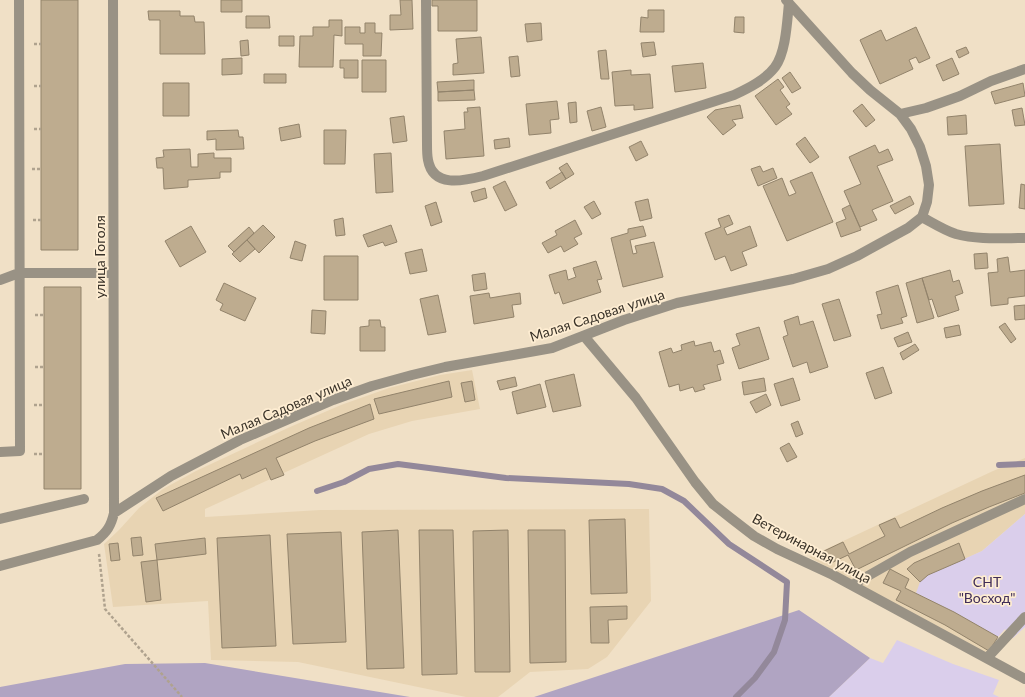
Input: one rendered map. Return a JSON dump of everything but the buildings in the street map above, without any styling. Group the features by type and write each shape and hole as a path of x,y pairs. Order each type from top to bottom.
{"street":[{"path":"0,452 20,451 19,0"},
{"name":"улица Гоголя","path":"113,0 114,513"},
{"path":"426,0 428,160 432,171 441,178 453,181 468,180 483,176 734,95 750,88 764,78 775,66 781,54 788,2"},
{"path":"788,2 852,73 870,90 900,114 911,129 920,147 926,166 929,184 927,202 922,217 955,234 972,237 1025,238"},
{"path":"900,114 926,108 960,96 1025,69"},
{"name":"Малая Садовая улица","path":"114,513 197,462 240,440 333,400 372,386 412,375 552,348 624,320 677,303 794,279 828,269 857,256 908,228 922,217"},
{"path":"0,280 19,273 113,272"},
{"name":"Ветеринарная улица","path":"584,336 636,398 695,482 713,504 754,536 777,549 834,575 1025,679"},
{"path":"0,519 84,499"},
{"path":"852,585 910,552 1025,499"},
{"path":"0,566 97,540 107,532 112,522 114,513"},
{"path":"987,658 1025,618"}],"path":[{"path":"97,540 105,609 182,697"}],"shaded area":[{"path":"472,370 480,409 412,421 369,434 205,509 205,517 320,510 649,509 651,601 607,657 588,669 530,672 498,697 466,697 298,662 211,660 208,601 113,607 104,544 139,508 163,489 196,471 341,405 389,388 440,375"},
{"path":"1025,458 1025,514 982,551 965,559 916,593 954,612 998,637 986,655 809,557 993,471"},
{"path":"799,610 870,658 829,697 534,697"},
{"path":"205,663 410,697 0,697 0,687 125,664"}],"green space":[{"name":"СНТ \"Восход\"","path":"1025,514 1025,627 1013,638 1005,629 998,637 954,612 916,593 920,582 928,575 982,551"},
{"path":"897,640 953,664 999,680 993,694 999,697 829,697 870,658 883,663"}],"waterway":[{"path":"317,491 344,482 369,469 398,464 506,478 629,484 662,489 684,501 729,544 787,582 785,620 774,652 755,678 736,697"},
{"path":"999,465 1025,464"}]}
